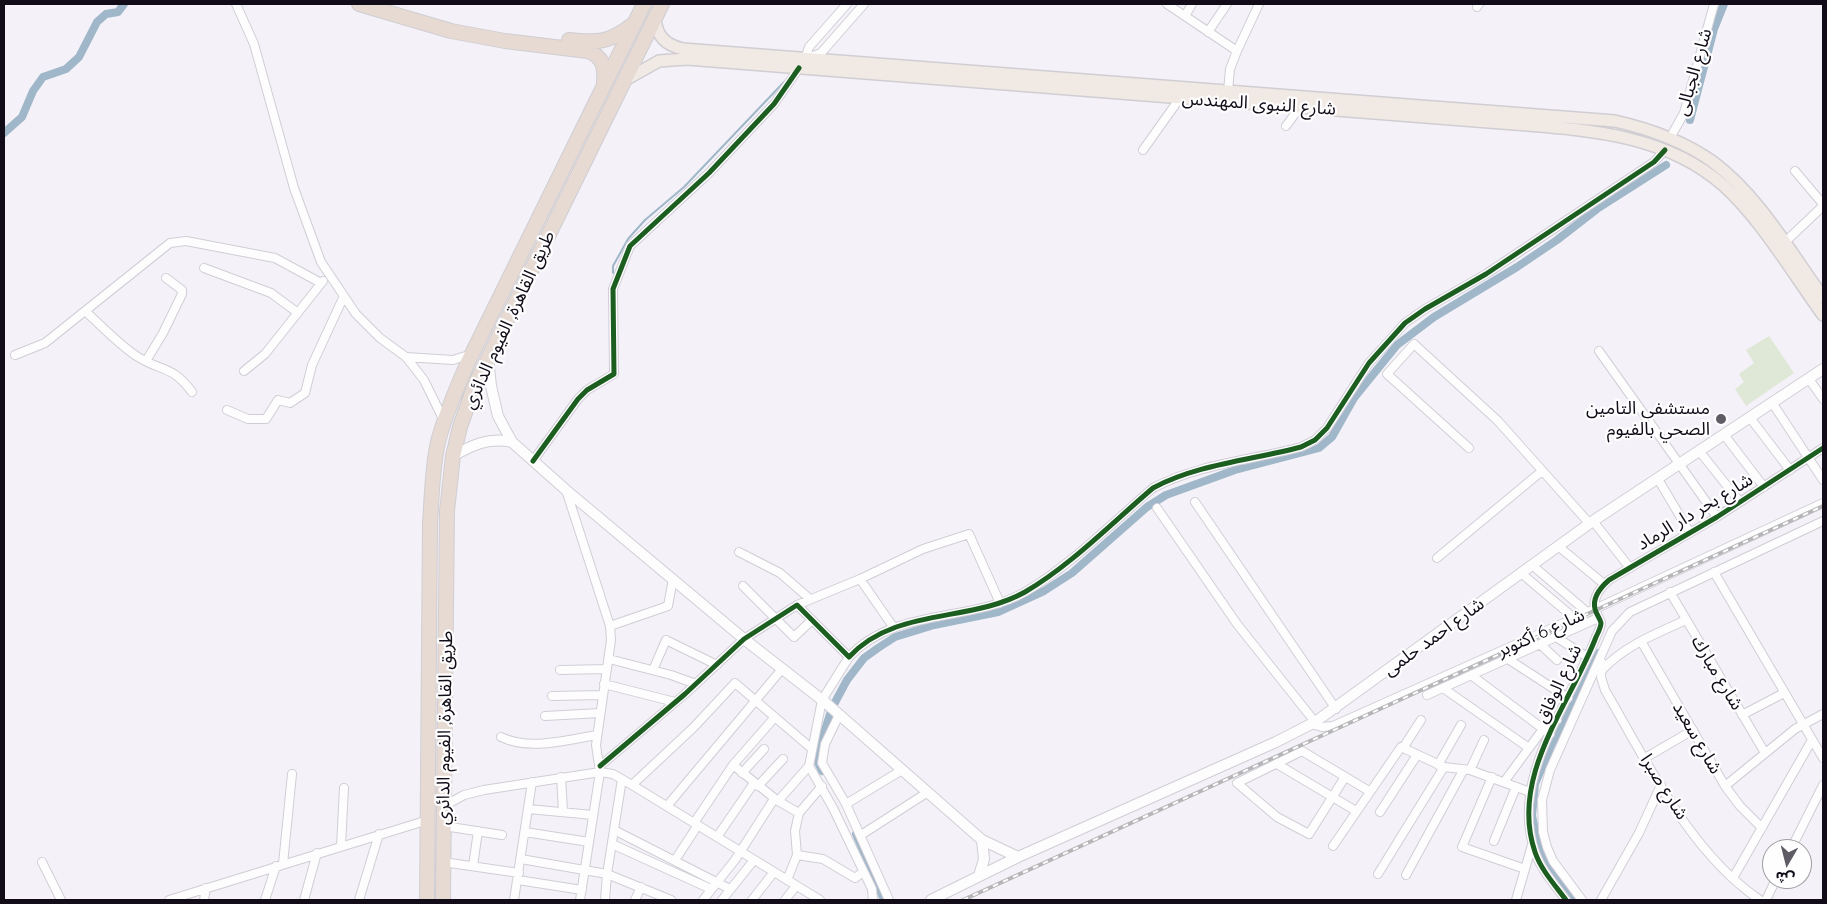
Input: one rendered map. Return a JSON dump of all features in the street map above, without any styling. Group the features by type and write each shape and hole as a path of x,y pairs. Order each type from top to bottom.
{"highway":[{"path":"359,4 425,25 476,36 588,51 602,62 604,87"},
{"path":"388,4 478,28 577,41 601,42 612,39 635,22"},
{"name":"طريق القاهرة, الفيوم الدائري","path":"427,900 430,523 433,476 444,421 472,354 644,4"},
{"name":"طريق القاهرة, الفيوم الدائري","path":"443,900 447,511 453,456 467,407 488,356 662,4"},
{"path":"552,191 567,198"},
{"path":"430,643 445,644"}],"main road":[{"name":"شارع النبوى المهندس","path":"655,19 658,34 662,39 675,47 802,63 965,76 1180,98 1300,107 1495,116 1514,112 1615,120 1670,138 1705,157 1725,173 1758,208 1823,297"},
{"name":"شارع النبوى المهندس","path":"623,81 648,66 672,59 802,63"},
{"name":"شارع النبوى المهندس","path":"965,76 1228,91 1495,116 1514,124 1610,134 1665,150 1710,174 1752,216 1823,315"},
{"path":"1514,112 1512,117 1514,124"},
{"path":"488,356 491,386 498,416 512,442 566,490 744,639 837,713 982,840 1018,857"},
{"name":"شارع احمد حلمى","path":"931,900 1018,857 1313,723 1336,709 1591,522 1658,480 1823,370"},
{"path":"453,456 484,441 512,442"},
{"path":"978,876 984,860 982,840"}],"street":[{"path":"236,4 254,44 294,188 321,262 343,298 380,338 406,357 427,385 444,421"},
{"path":"533,461 587,390 614,374 613,289 630,246 709,173 774,104 802,63 809,47 847,4"},
{"path":"802,63 824,50 864,4"},
{"path":"1167,4 1237,51"},
{"path":"1185,16 1192,4"},
{"path":"1208,32 1227,4"},
{"path":"1228,91 1230,69 1259,4"},
{"name":"شارع الجبالى","path":"1670,138 1684,113 1714,4"},
{"path":"1143,150 1180,98"},
{"path":"1286,126 1300,107"},
{"path":"702,900 740,852 776,800 809,766 811,748 824,702 849,657 869,639 894,628 942,614 981,609 1025,592 1153,488 1166,481 1204,469 1294,449 1315,440 1337,414 1369,363 1405,323 1425,309 1486,274 1643,170 1665,150"},
{"path":"1784,243 1823,205 1795,172"},
{"path":"15,355 45,343 162,248 177,241 276,258 321,283"},
{"path":"204,268 271,293 298,313"},
{"path":"244,371 265,354 321,283 329,277"},
{"path":"146,361 163,333 182,294 182,290 166,278"},
{"path":"227,410 248,419 266,419 278,400 290,403 305,393 312,364 343,298"},
{"path":"85,311 108,334 146,361 163,367 180,377 192,392"},
{"path":"1470,448 1387,374 1414,344 1498,421 1542,471 1591,522 1630,568"},
{"path":"1599,350 1679,466 1717,517"},
{"path":"406,357 444,360 472,354"},
{"path":"1809,379 1823,399"},
{"path":"1773,404 1810,457 1823,480"},
{"path":"1751,419 1790,470"},
{"path":"1725,436 1764,487"},
{"name":"شارع بحر دار الرماد","path":"1604,584 1717,517 1823,448"},
{"path":"1700,452 1740,502"},
{"path":"1437,558 1542,471"},
{"path":"1658,480 1690,533"},
{"path":"566,490 610,626 611,640 596,745 600,769 580,900"},
{"path":"1195,502 1336,709"},
{"name":"شارع 6 أكتوبر","path":"1313,723 1322,727 1333,726 1574,618 1823,502"},
{"path":"1157,508 1238,624 1313,723"},
{"name":"شارع الوفاق","path":"1582,900 1553,861 1547,847 1543,832 1542,800 1550,770 1616,626 1630,612 1823,522"},
{"path":"444,806 464,795 600,769 744,639 775,617 810,599 860,580 923,549 970,534 1000,603"},
{"path":"1558,546 1604,584 1591,610"},
{"path":"739,552 780,573 810,599"},
{"path":"1532,565 1591,610 1598,618"},
{"path":"1714,572 1823,758"},
{"path":"1521,573 1574,618"},
{"path":"610,626 668,606 673,579"},
{"path":"860,580 894,628"},
{"path":"743,586 794,637 811,621"},
{"name":"شارع مبارك","path":"1670,592 1765,753"},
{"path":"797,605 849,657"},
{"name":"شارع 6 أكتوبر","path":"1427,696 1598,618"},
{"name":"شارع الوفاق","path":"1566,900 1540,862 1533,843 1528,816 1530,792 1550,734 1596,639 1600,626 1598,618"},
{"path":"1601,671 1617,656 1641,641 1686,620"},
{"path":"1556,637 1587,657"},
{"path":"1596,639 1608,644"},
{"path":"653,670 666,640 717,665"},
{"name":"شارع سعيد","path":"1641,641 1726,786 1740,806 1762,828"},
{"path":"1540,644 1558,660"},
{"name":"شارع صبرا","path":"1604,654 1601,671 1605,690 1661,785 1698,838 1750,897 1760,900"},
{"path":"608,659 653,670 696,684"},
{"path":"1508,659 1568,698"},
{"path":"560,670 607,669"},
{"path":"667,806 782,669"},
{"path":"1471,675 1550,734"},
{"path":"632,785 694,727 735,683 811,748"},
{"path":"604,684 675,702"},
{"path":"1443,688 1529,748"},
{"path":"1742,715 1784,693"},
{"path":"552,696 603,695"},
{"path":"545,716 600,713"},
{"path":"837,713 825,744 822,763 846,804 889,900"},
{"path":"1726,786 1802,724 1823,714"},
{"path":"675,860 733,765 774,717"},
{"path":"1403,748 1422,720"},
{"path":"1504,782 1543,729 1557,720"},
{"path":"1378,874 1441,766 1461,725"},
{"path":"1645,758 1693,730"},
{"path":"501,737 512,742 538,744 597,735"},
{"path":"1406,875 1484,740"},
{"path":"1733,878 1812,740"},
{"path":"1333,846 1401,746 1441,766 1467,770 1492,777 1530,792"},
{"path":"742,773 764,749"},
{"path":"1345,777 1309,834 1277,817 1236,783 1302,751 1345,777 1369,792"},
{"path":"1380,812 1416,755"},
{"path":"717,837 756,784 783,758"},
{"path":"1278,764 1356,811"},
{"path":"733,765 776,800 799,813"},
{"path":"809,766 822,786 864,872 872,889 873,900"},
{"path":"600,769 622,779 667,806 817,900"},
{"path":"846,804 902,770"},
{"path":"264,900 279,865 292,774"},
{"path":"561,777 564,811"},
{"path":"1492,777 1462,847 1525,869"},
{"path":"605,900 607,874 622,779"},
{"path":"514,900 532,782"},
{"path":"1601,900 1639,833 1661,785"},
{"path":"1796,839 1823,785"},
{"path":"787,880 797,855 795,831 799,813 822,786"},
{"path":"1494,841 1516,787"},
{"path":"341,846 344,788"},
{"path":"861,835 928,792"},
{"path":"528,809 593,815"},
{"path":"169,900 428,820"},
{"path":"444,826 502,835"},
{"path":"614,830 730,889"},
{"path":"473,866 478,831"},
{"path":"525,832 589,842"},
{"path":"359,900 379,834"},
{"path":"1516,900 1533,843"},
{"path":"612,844 711,889"},
{"path":"304,900 317,853"},
{"path":"797,855 823,859 855,878 864,872"},
{"path":"521,859 607,874 671,900"},
{"path":"722,900 754,860"},
{"path":"42,862 61,900"},
{"path":"444,862 473,866 582,890"},
{"path":"752,900 774,872"},
{"path":"785,900 796,886"},
{"path":"635,900 641,887"},
{"path":"204,900 206,888"}],"green space":[{"path":"1769,336 1794,373 1746,406 1735,389 1744,382 1739,374 1754,363 1746,350"}],"waterway":[{"path":"4,133 22,117 33,91 43,77 66,69 79,57 97,22 106,14 118,12 124,4"},
{"path":"1690,120 1714,29 1724,4"},
{"path":"613,273 613,266 628,239 645,220 684,187 784,82"},
{"path":"822,771 816,758 832,708 847,680 864,658 895,637 934,625 998,612 1044,591 1072,573 1147,507 1166,495 1235,470 1319,448 1332,437 1354,398 1397,345 1434,317 1517,267 1557,240 1597,209 1666,165"},
{"path":"1577,900 1541,854 1532,816 1535,784 1552,744 1599,653"},
{"path":"856,834 884,900"}],"railway":[{"path":"963,900 1823,506"}],"cycle path":[{"path":"533,461 578,399 587,390 614,374 613,289 630,246 709,173 774,104 799,68"},
{"path":"600,766 685,694 744,639 797,605 849,657 868,641 888,630 934,617 1004,602 1025,592 1075,557 1153,488 1170,480 1226,463 1301,447 1315,440 1327,428 1369,363 1405,323 1425,309 1486,274 1654,162 1665,150"},
{"path":"1566,900 1545,871 1535,852 1529,824 1530,796 1536,769 1546,742 1600,628 1601,623 1594,605 1598,593 1609,580 1717,517 1823,448"}],"place":[{"name":"مستشفي التامين الصحي بالفيوم","path":"1721,419"}]}
